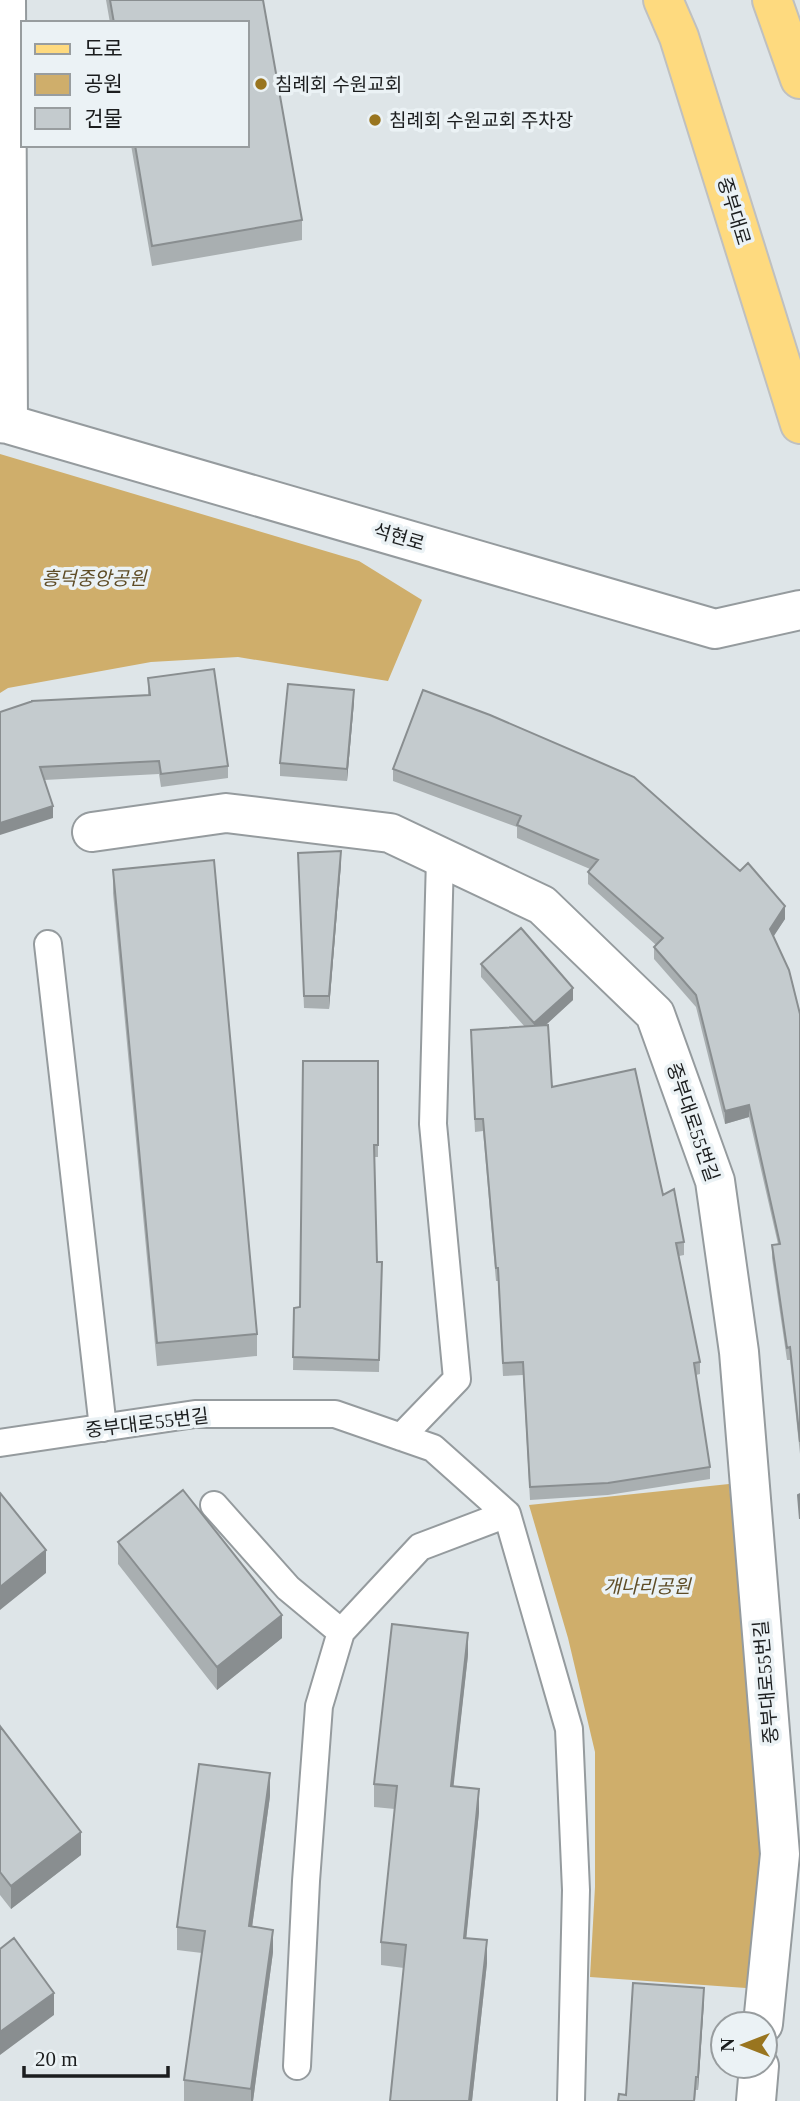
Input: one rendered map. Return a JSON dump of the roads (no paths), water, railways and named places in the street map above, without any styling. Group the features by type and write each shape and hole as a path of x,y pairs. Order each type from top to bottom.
{"main road":[{"name":"중부대로","path":"663,0 679,37 800,424"},
{"path":"772,0 800,79"}],"street":[{"path":"4,424 6,0"},
{"name":"석현로","path":"4,424 715,629 800,610"},
{"name":"중부대로55번길","path":"92,832 226,813 390,834 542,905 654,1014 715,1181 739,1352 790,1854 765,2010"},
{"path":"756,2101 758,2080"}],"lane":[{"path":"401,1437 457,1379 433,1124 440,858"},
{"path":"48,944 103,1428"},
{"name":"중부대로55번길","path":"0,1443 195,1414 335,1414 433,1448 506,1514"},
{"path":"214,1505 288,1588 341,1632"},
{"path":"297,2066 306,1881 319,1706 341,1632 420,1547 506,1514 569,1729 576,1889 571,2101"}],"place":[{"name":"침례회 수원교회","path":"261,84"},
{"name":"침례회 수원교회 주차장","path":"375,120"}],"park label":[{"name":"흥덕중앙공원","path":"94,578"},
{"name":"개나리공원","path":"647,1586"}]}
